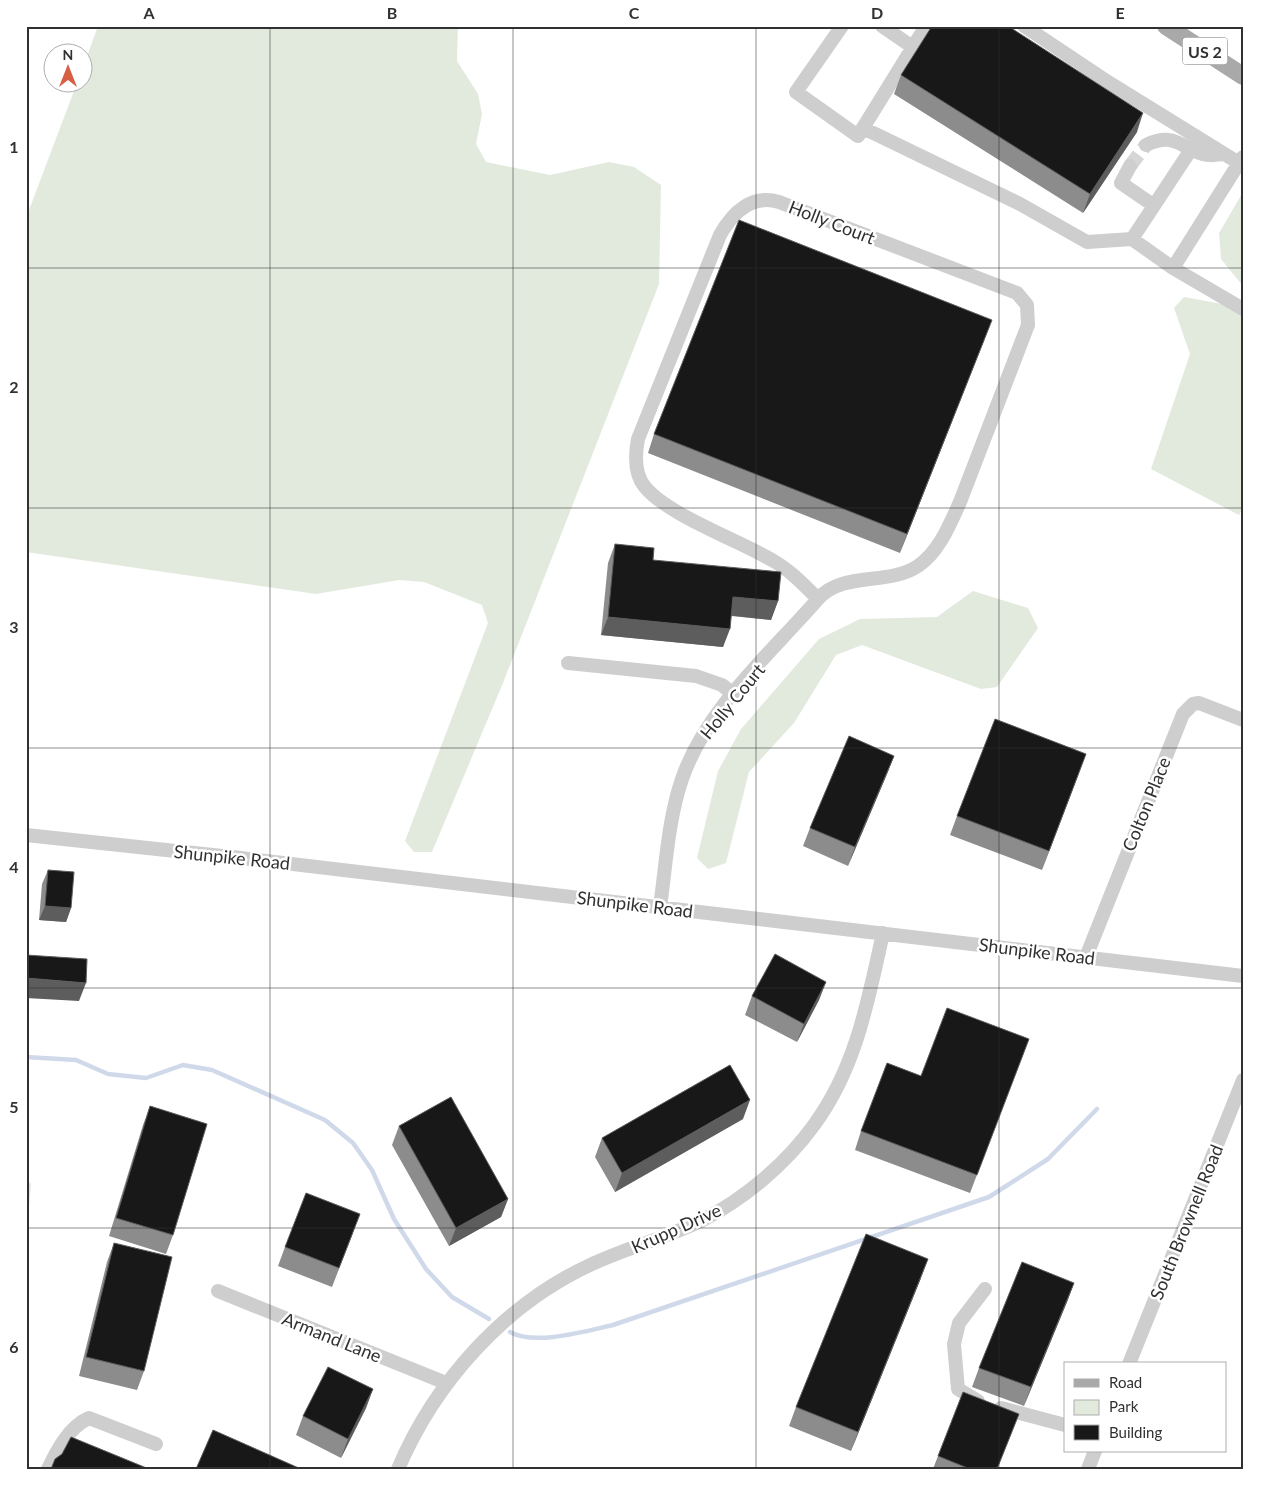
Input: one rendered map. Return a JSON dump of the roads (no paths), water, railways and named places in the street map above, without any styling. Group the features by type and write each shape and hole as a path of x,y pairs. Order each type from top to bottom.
{"main road":[{"name":"US 2","path":"1166,26 1243,76"}],"street":[{"path":"842,26 796,92 858,136 926,26"},
{"path":"882,26 914,48"},
{"path":"1024,26 1108,82 1224,154 1241,162 1173,268"},
{"path":"863,128 1020,204 1087,242 1132,239 1173,268 1243,309"},
{"path":"1146,144 1157,140 1177,141 1207,155 1224,154"},
{"path":"1132,239 1192,148"},
{"path":"1130,166 1121,183 1153,205"},
{"name":"Holly Court","path":"660,907 670,832 682,780 704,732 733,694 818,599 834,586 881,579 909,571 928,558 950,524 967,484 1025,337 1029,313 1023,298 1017,293 779,202 769,199 758,200 736,213 720,235 638,439 636,464 644,485 664,503 772,560 798,578 818,599"},
{"path":"568,663 696,676 722,685 733,694"},
{"name":"Colton Place","path":"1086,957 1183,714 1189,707 1199,703 1243,720"},
{"name":"Shunpike Road","path":"26,835 241,858 1243,976"},
{"name":"Krupp Drive","path":"398,1469 416,1431 446,1383 490,1334 547,1290 591,1264 700,1221 756,1185 786,1158 818,1120 846,1072 862,1027 883,933"},
{"name":"South Brownell Road","path":"1131,1362 1243,1080"},
{"path":"986,1289 959,1323 954,1344 958,1389 978,1401 1020,1414 1050,1419 1064,1425"},
{"name":"Armand Lane","path":"218,1291 446,1383"},
{"path":"48,1469 61,1444 80,1422 89,1418 156,1444"},
{"path":"1088,1469 1095,1452"}],"waterway":[{"path":"26,1057 76,1060 108,1074 146,1078 183,1065 212,1070 325,1120 353,1143 372,1170 394,1219 426,1269 452,1297 489,1319"},
{"path":"510,1332 520,1336 546,1338 575,1334 613,1325 989,1197 1048,1159 1097,1109"}],"tunnel":[{"path":"1130,166 1146,145"}]}
